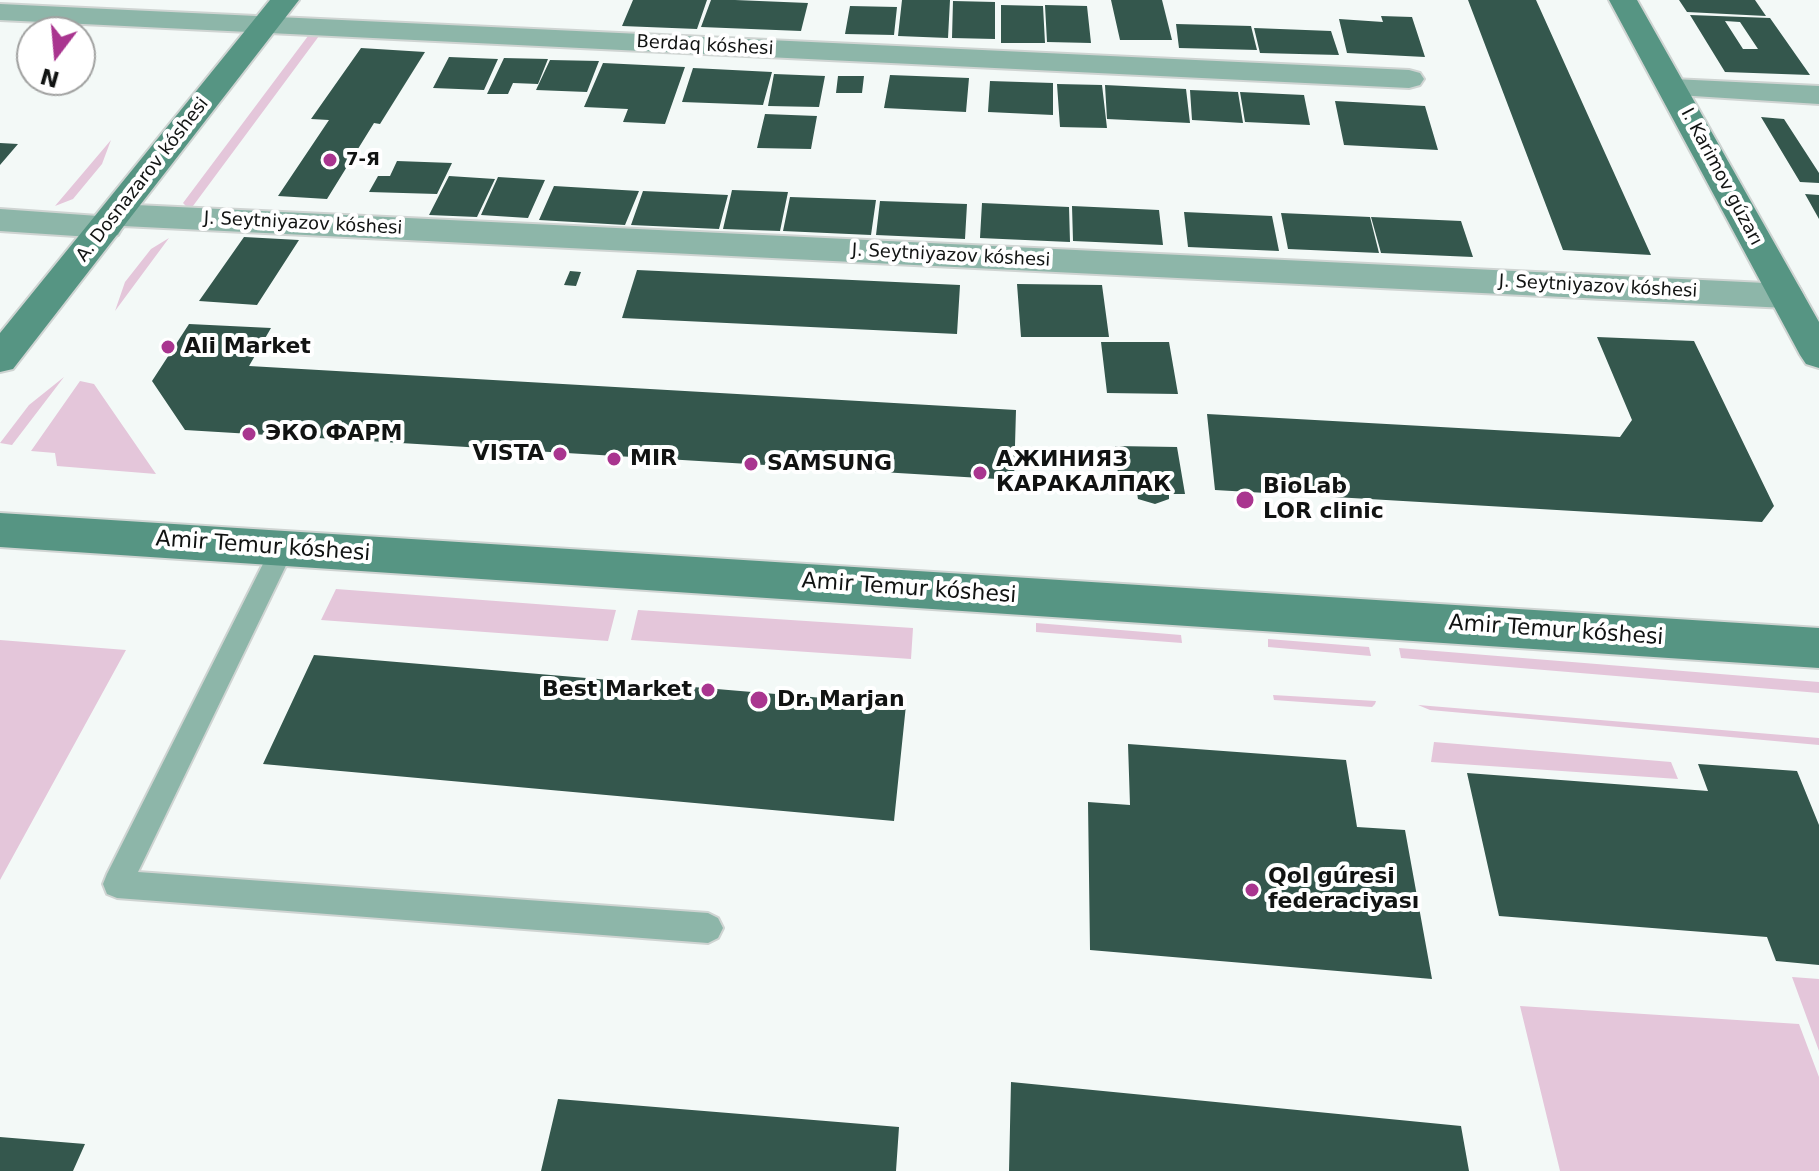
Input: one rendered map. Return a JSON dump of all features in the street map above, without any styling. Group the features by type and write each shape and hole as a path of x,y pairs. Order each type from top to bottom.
{"main road":[{"name":"I. Karimov gúzarı","path":"1623,0 1819,355"},
{"name":"A. Dosnazarov kóshesi","path":"0,359 275,12"},
{"name":"Amir Temur kóshesi","path":"0,530 1819,648"}],"street":[{"name":"Berdaq kóshesi","path":"0,12 275,12 1409,79"},
{"path":"1673,88 1819,95"},
{"name":"J. Seytniyazov kóshesi","path":"0,220 111,221 1786,296"}],"lane":[{"path":"282,549 117,884 708,928"}],"shaded area":[{"path":"308,36 319,36 190,210 183,203"},
{"path":"111,140 102,164 73,199 55,206"},
{"path":"169,238 115,311 125,282 151,249"},
{"path":"64,377 12,445 0,443 29,405"},
{"path":"80,381 94,384 156,474 57,466 55,453 31,451"},
{"path":"336,589 616,610 608,641 321,620"},
{"path":"638,610 913,628 911,659 631,640"},
{"path":"1036,623 1181,635 1182,643 1036,632"},
{"path":"1268,639 1369,647 1371,656 1268,647"},
{"path":"0,640 126,650 0,880"},
{"path":"1399,648 1819,682 1819,693 1401,658"},
{"path":"1273,695 1376,701 1372,707 1274,700"},
{"path":"1418,705 1819,738 1819,745 1430,710"},
{"path":"1434,742 1671,762 1678,779 1431,762"},
{"path":"1792,977 1819,979 1819,1051"},
{"path":"1520,1006 1799,1024 1819,1077 1819,1171 1560,1171"}],"building":[{"path":"633,0 707,0 697,29 622,26"},
{"path":"711,0 808,3 801,31 701,27"},
{"path":"902,0 950,0 948,38 898,36"},
{"path":"1111,0 1162,0 1172,40 1120,40"},
{"path":"1468,0 1536,0 1651,255 1563,250"},
{"path":"1679,0 1755,0 1766,16 1687,12"},
{"path":"953,1 995,2 995,39 952,38"},
{"path":"1001,5 1043,6 1045,43 1001,43"},
{"path":"1045,5 1087,6 1091,43 1047,42"},
{"path":"850,6 897,7 894,35 845,34"},
{"path":"1690,15 1770,18 1810,75 1725,72","holes":["1725,21 1740,22 1758,49 1743,49"]},
{"path":"1381,16 1412,17 1425,57 1347,53 1339,19 1383,22"},
{"path":"1176,24 1251,26 1257,50 1179,48"},
{"path":"1254,28 1331,31 1339,55 1260,53"},
{"path":"361,48 425,52 380,124 374,123 327,199 278,196 329,120 311,119"},
{"path":"449,57 498,59 484,90 433,88"},
{"path":"504,58 548,59 538,84 513,83 508,94 487,94"},
{"path":"550,60 599,61 587,92 536,90"},
{"path":"603,63 685,67 665,124 623,122 628,109 584,107"},
{"path":"693,68 772,72 763,105 682,102"},
{"path":"774,74 825,76 819,107 768,106"},
{"path":"890,75 969,78 966,112 884,108"},
{"path":"838,76 864,76 862,93 836,93"},
{"path":"990,81 1053,83 1053,115 988,112"},
{"path":"1057,84 1102,85 1107,128 1060,127"},
{"path":"1105,85 1186,89 1190,123 1107,119"},
{"path":"1190,90 1238,92 1243,123 1192,120"},
{"path":"1240,92 1304,95 1310,125 1245,122"},
{"path":"1335,101 1425,106 1438,150 1344,145"},
{"path":"765,114 817,116 811,149 757,148"},
{"path":"1761,117 1784,119 1819,173 1819,183 1800,182"},
{"path":"0,143 18,144 0,165"},
{"path":"397,161 452,163 437,194 369,192 378,176 390,176"},
{"path":"449,176 495,179 477,217 429,215"},
{"path":"498,177 545,180 528,218 481,215"},
{"path":"554,186 639,191 625,225 539,220"},
{"path":"732,190 788,192 780,231 723,229"},
{"path":"643,191 728,195 719,229 631,225"},
{"path":"1805,194 1819,195 1819,219"},
{"path":"790,197 876,200 871,235 783,231"},
{"path":"880,201 967,204 965,239 876,235"},
{"path":"982,203 1069,207 1070,242 980,238"},
{"path":"1072,206 1159,210 1163,245 1073,241"},
{"path":"1184,212 1272,216 1279,251 1188,247"},
{"path":"1281,213 1370,217 1379,253 1288,249"},
{"path":"1371,217 1461,221 1473,257 1381,253"},
{"path":"244,237 299,240 257,305 199,301"},
{"path":"637,270 960,285 957,334 622,318"},
{"path":"570,271 581,272 576,286 564,285"},
{"path":"1017,284 1102,285 1109,337 1021,337"},
{"path":"189,324 271,328 249,366 1016,410 1014,480 185,430 152,381"},
{"path":"1597,337 1694,341 1774,506 1762,522 1215,490 1207,414 1620,437 1632,420"},
{"path":"1101,342 1169,342 1178,394 1107,393"},
{"path":"1115,446 1177,447 1185,494 1169,494 1169,499 1155,504 1138,499 1137,493 1120,493"},
{"path":"314,655 906,705 894,821 263,764"},
{"name":"Qol gúresi federaciyası","path":"1128,744 1346,760 1357,827 1405,830 1432,979 1090,950 1088,802 1130,805"},
{"path":"1698,764 1797,771 1819,825 1819,965 1776,961 1767,937 1499,916 1467,773 1708,791"},
{"path":"1011,1082 1461,1126 1469,1171 1009,1171"},
{"path":"558,1099 899,1127 896,1171 541,1171"},
{"path":"0,1137 85,1144 73,1171 0,1171"}],"place":[{"name":"7-Я","path":"330,160"},
{"name":"Ali Market","path":"168,347"},
{"name":"ЭКО ФАРМ","path":"249,434"},
{"name":"VISTA","path":"560,454"},
{"name":"MIR","path":"614,459"},
{"name":"SAMSUNG","path":"751,464"},
{"name":"АЖИНИЯЗ КАРАКАЛПАК","path":"980,473"},
{"name":"BioLab LOR clinic","path":"1245,500"},
{"name":"Best Market","path":"708,690"},
{"name":"Dr. Marjan","path":"759,700"},
{"name":"Qol gúresi federaciyası","path":"1252,890"}]}
